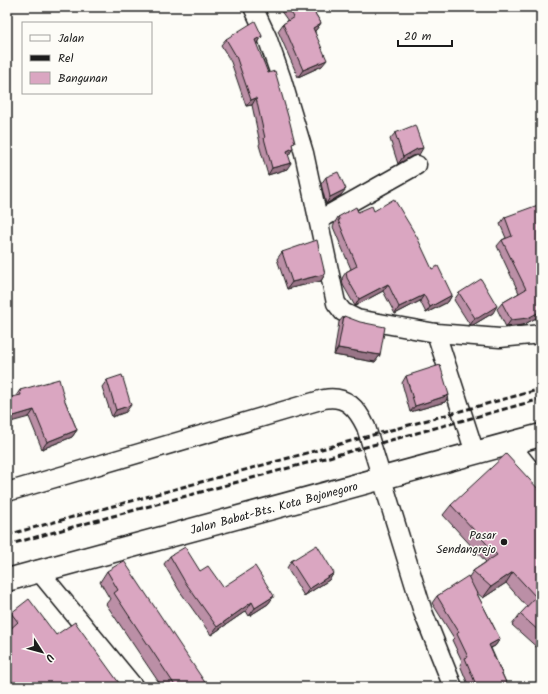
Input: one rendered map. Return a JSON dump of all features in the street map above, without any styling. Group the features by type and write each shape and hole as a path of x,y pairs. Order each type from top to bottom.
{"highway":[{"name":"Jalan Babat-Bts. Kota Bojonegoro","path":"7,580 38,570 541,435"}],"street":[{"path":"253,7 267,37 282,80 304,153 334,298 342,312 357,319 436,333 500,338 541,334"},
{"path":"319,220 417,165"},
{"path":"436,333 476,453"},
{"path":"7,492 332,398 347,402 362,419 423,612 453,687"},
{"path":"509,443 541,483"},
{"path":"38,570 134,687"}],"building":[{"path":"287,7 311,7 321,23 313,28 327,60 303,70 283,24 294,17"},
{"path":"255,21 262,36 255,40 268,73 275,71 295,143 292,144 293,148 287,151 291,163 272,168 256,98 251,100 236,56 226,39"},
{"path":"415,125 423,148 417,149 403,157 395,133"},
{"path":"338,172 346,189 330,197 326,177"},
{"path":"394,199 417,237 432,269 438,266 452,295 430,307 424,295 399,307 388,284 359,299 347,278 346,272 357,266 338,217 356,207 358,212 372,206 374,211"},
{"path":"538,205 541,213 541,311 528,318 511,320 502,303 526,289 502,240 512,236 505,217"},
{"path":"317,240 325,274 292,282 282,252"},
{"path":"481,279 497,306 478,318 475,318 459,293"},
{"path":"344,316 360,322 385,327 380,355 338,348"},
{"path":"440,365 449,395 415,406 406,376"},
{"path":"122,375 131,405 116,410 107,380"},
{"path":"59,379 65,401 77,430 47,442 34,410 7,418 7,398 21,395 20,390"},
{"name":"Pasar Sendangrejo","path":"506,454 541,492 541,565 539,566 541,568 541,633 520,614 536,597 513,572 491,587 473,571 497,555 451,505"},
{"path":"317,545 334,573 309,589 291,561"},
{"path":"185,547 200,571 208,566 223,587 255,566 274,596 255,608 252,602 217,627 185,582 170,556"},
{"path":"124,561 208,687 176,687 114,593 118,590 107,571"},
{"path":"468,576 500,639 489,645 508,687 477,687 465,658 468,657 457,634 459,632 437,596"},
{"path":"29,599 56,635 75,622 122,687 7,687 7,632 18,622 11,613"}],"railway":[{"path":"7,535 541,389"},
{"path":"7,545 541,399"}],"place":[{"name":"Pasar Sendangrejo","path":"504,542"}]}
